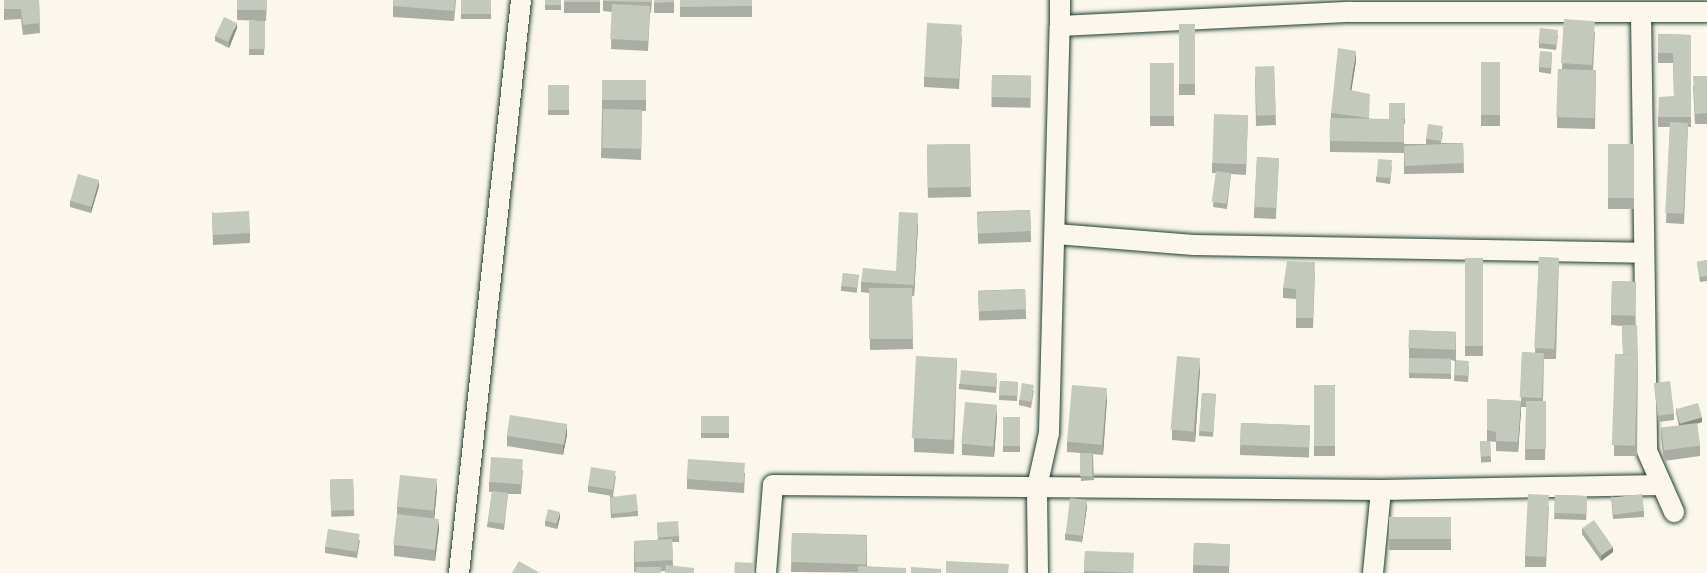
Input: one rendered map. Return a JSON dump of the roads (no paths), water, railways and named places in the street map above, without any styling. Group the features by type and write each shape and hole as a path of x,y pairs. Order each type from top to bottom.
{"street":[{"path":"459,573 520,0"},
{"path":"1038,573 1037,487 1049,433 1056,234 1060,0"},
{"path":"1060,26 1317,13 1707,12"},
{"path":"1641,13 1647,451 1674,512"},
{"path":"1056,234 1194,245 1643,253"},
{"path":"766,573 772,485 1381,490 1662,485"},
{"path":"1373,573 1381,490"}]}
